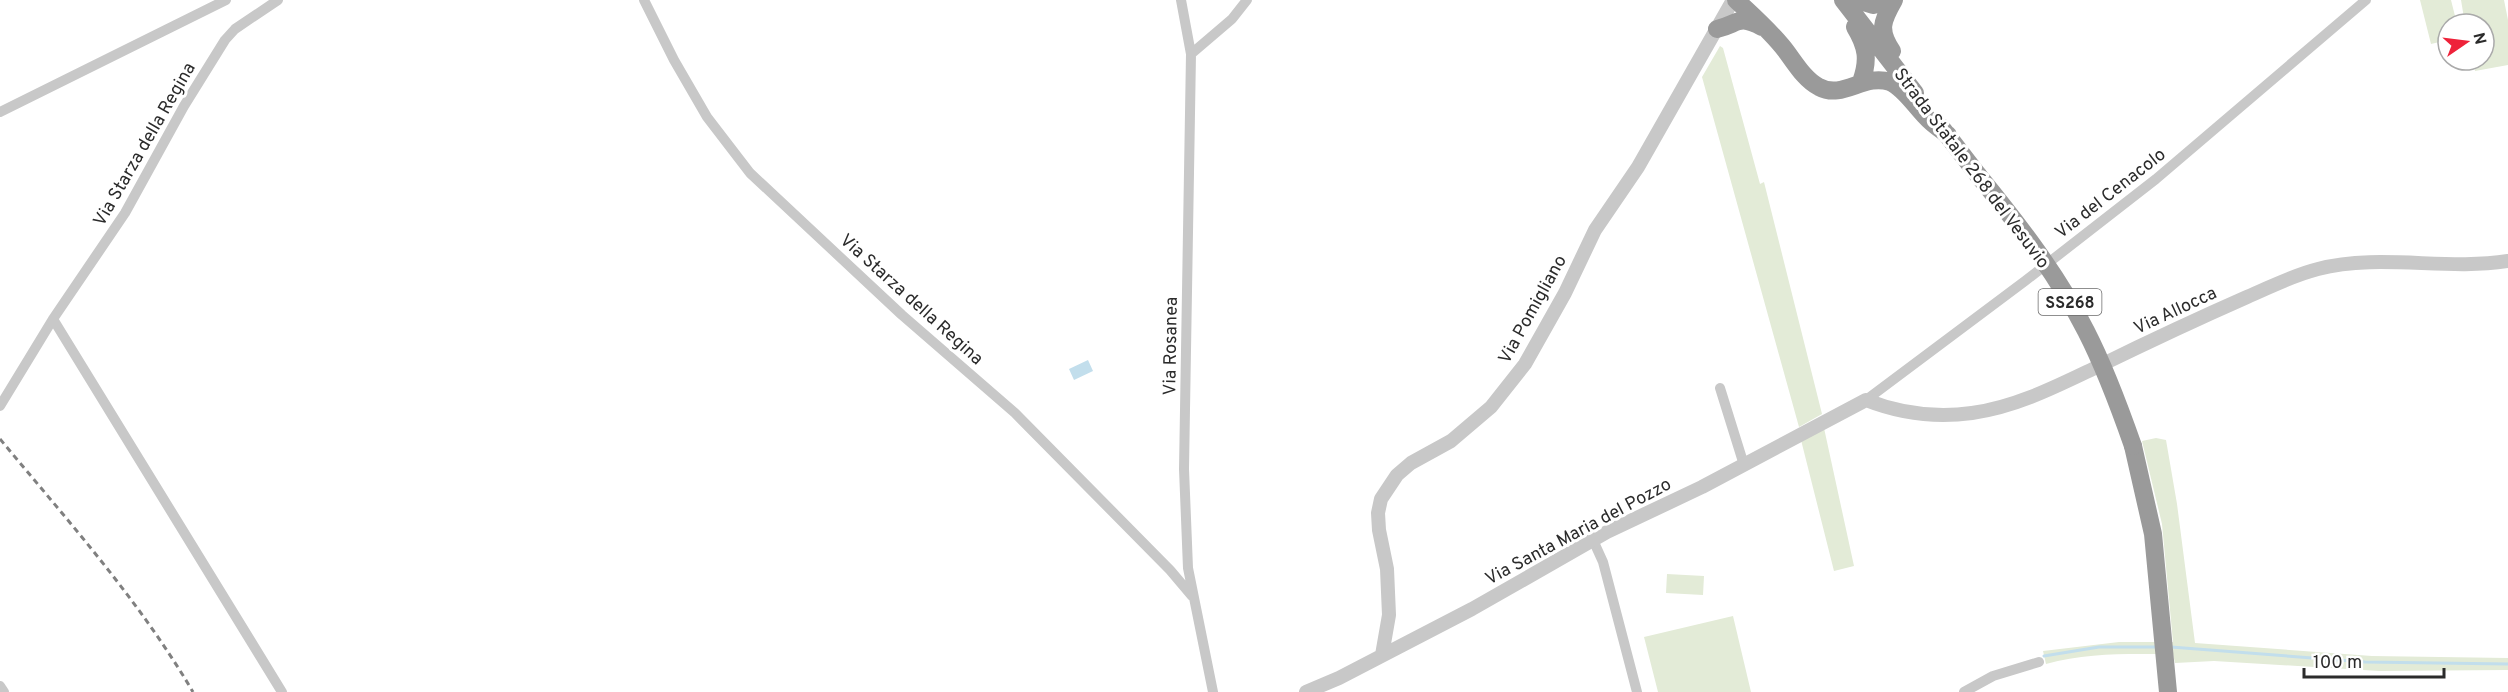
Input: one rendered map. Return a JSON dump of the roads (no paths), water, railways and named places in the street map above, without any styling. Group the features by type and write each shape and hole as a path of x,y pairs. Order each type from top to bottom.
{"highway":[{"path":"1735,0 1769,31 1810,82 1833,92 1847,89 1861,82 1878,80 1891,82 1928,120 1947,135"},
{"path":"1753,0 1769,31"},
{"path":"1840,0 1865,48 1867,66 1861,82"},
{"name":"Strada Statale 268 del Vesuvio","path":"1840,0 2036,249 2070,302 2111,387 2133,446 2153,534 2168,692"},
{"path":"1857,0 1873,5 1894,0 1883,19 1885,38 1927,109"},
{"path":"1717,29 1740,20 1750,21 1769,31"}],"street":[{"path":"0,112 226,0"},
{"name":"Via Starza della Regina","path":"0,406 53,319 125,213 184,106 225,40 236,28 278,0"},
{"name":"Via Starza della Regina","path":"644,0 674,60 707,117 750,173 902,315 1015,413 1162,562 1192,596"},
{"name":"Via Rosanea","path":"1181,0 1191,54 1184,469 1188,568 1213,692"},
{"path":"1191,54 1232,19 1247,0"},
{"name":"Via Pomigliano","path":"1382,655 1389,615 1387,570 1378,513 1381,499 1388,485 1411,463 1451,441 1491,408 1525,363 1560,303 1595,230 1638,167 1735,0"},
{"name":"Via del Cenacolo","path":"1866,400 2156,179 2366,0"},
{"name":"Via Allocca","path":"1866,400 1890,410 1933,414 1972,413 2023,400 2210,313 2283,281 2321,268 2365,263 2447,265 2508,261"},
{"path":"53,319 282,692"},
{"path":"1720,388 1744,465"},
{"name":"Via Santa Maria del Pozzo","path":"1306,692 1382,655 1593,540 1744,465 1866,400"},
{"path":"1593,540 1603,562 1637,692"},
{"name":"Via Pomigliano","path":"1389,615 1405,643"},
{"path":"1964,692 1993,676 2039,662"},
{"path":"0,686 4,692"}],"water":[{"path":"1088,360 1093,371 1074,380 1069,369"}],"waterway":[{"path":"2044,656 2099,647 2159,647"},
{"path":"2171,647 2365,662 2508,664"}],"railway":[{"path":"0,439 126,593 150,625 193,692"}]}
